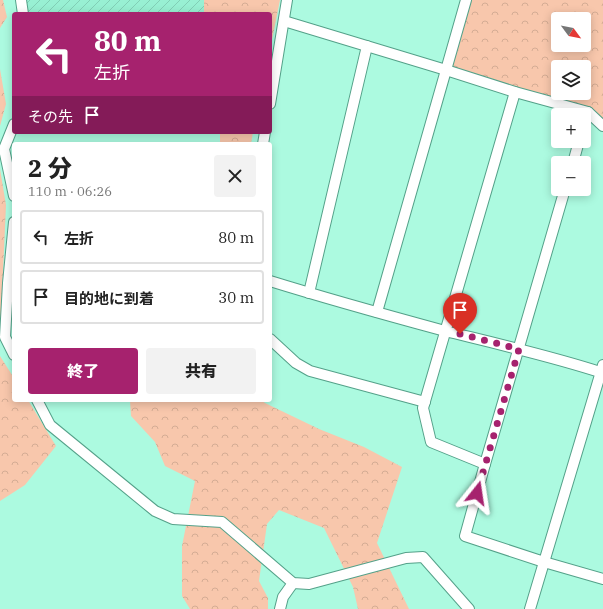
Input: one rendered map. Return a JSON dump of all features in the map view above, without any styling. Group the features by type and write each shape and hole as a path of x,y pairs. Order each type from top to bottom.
{"street":[{"path":"21,0 23,12"},
{"path":"272,92 287,0"},
{"path":"377,312 466,0"},
{"path":"284,22 515,92 573,108"},
{"path":"309,293 367,46"},
{"path":"485,464 431,442 423,408 515,92"},
{"path":"591,115 603,126"},
{"path":"12,129 4,149 12,187"},
{"path":"563,196 465,536 544,562 603,579"},
{"path":"12,241 2,338 12,352"},
{"path":"272,282 446,331 602,370 530,609"},
{"path":"272,341 296,363 310,371 425,402"},
{"path":"38,402 50,425 155,511 173,519 222,522 293,583 309,584 406,558 423,557 469,609"},
{"path":"280,609 283,597 293,583"}],"shaded area":[{"path":"21,0 204,0 204,12 23,12"}],"green space":[{"path":"0,0 3,0 7,17 0,28"},
{"path":"204,0 280,0 272,40 272,12 204,12"},
{"path":"466,0 603,0 603,126 591,115 591,108 574,108 446,70"},
{"path":"0,69 6,104 0,126"},
{"path":"220,134 253,134 251,142 220,142"},
{"path":"0,169 6,205 0,340"},
{"path":"0,356 12,375 12,402 29,402 56,446 25,485 0,501"},
{"path":"130,402 264,402 319,429 364,447 402,467 377,543 409,609 358,609 353,587 324,528 279,510 267,524 259,581 268,598 268,609 190,609 182,596 182,546 195,481 165,466 155,442 131,416"}],"route":[{"path":"460,334 519,349 477,493"}]}
